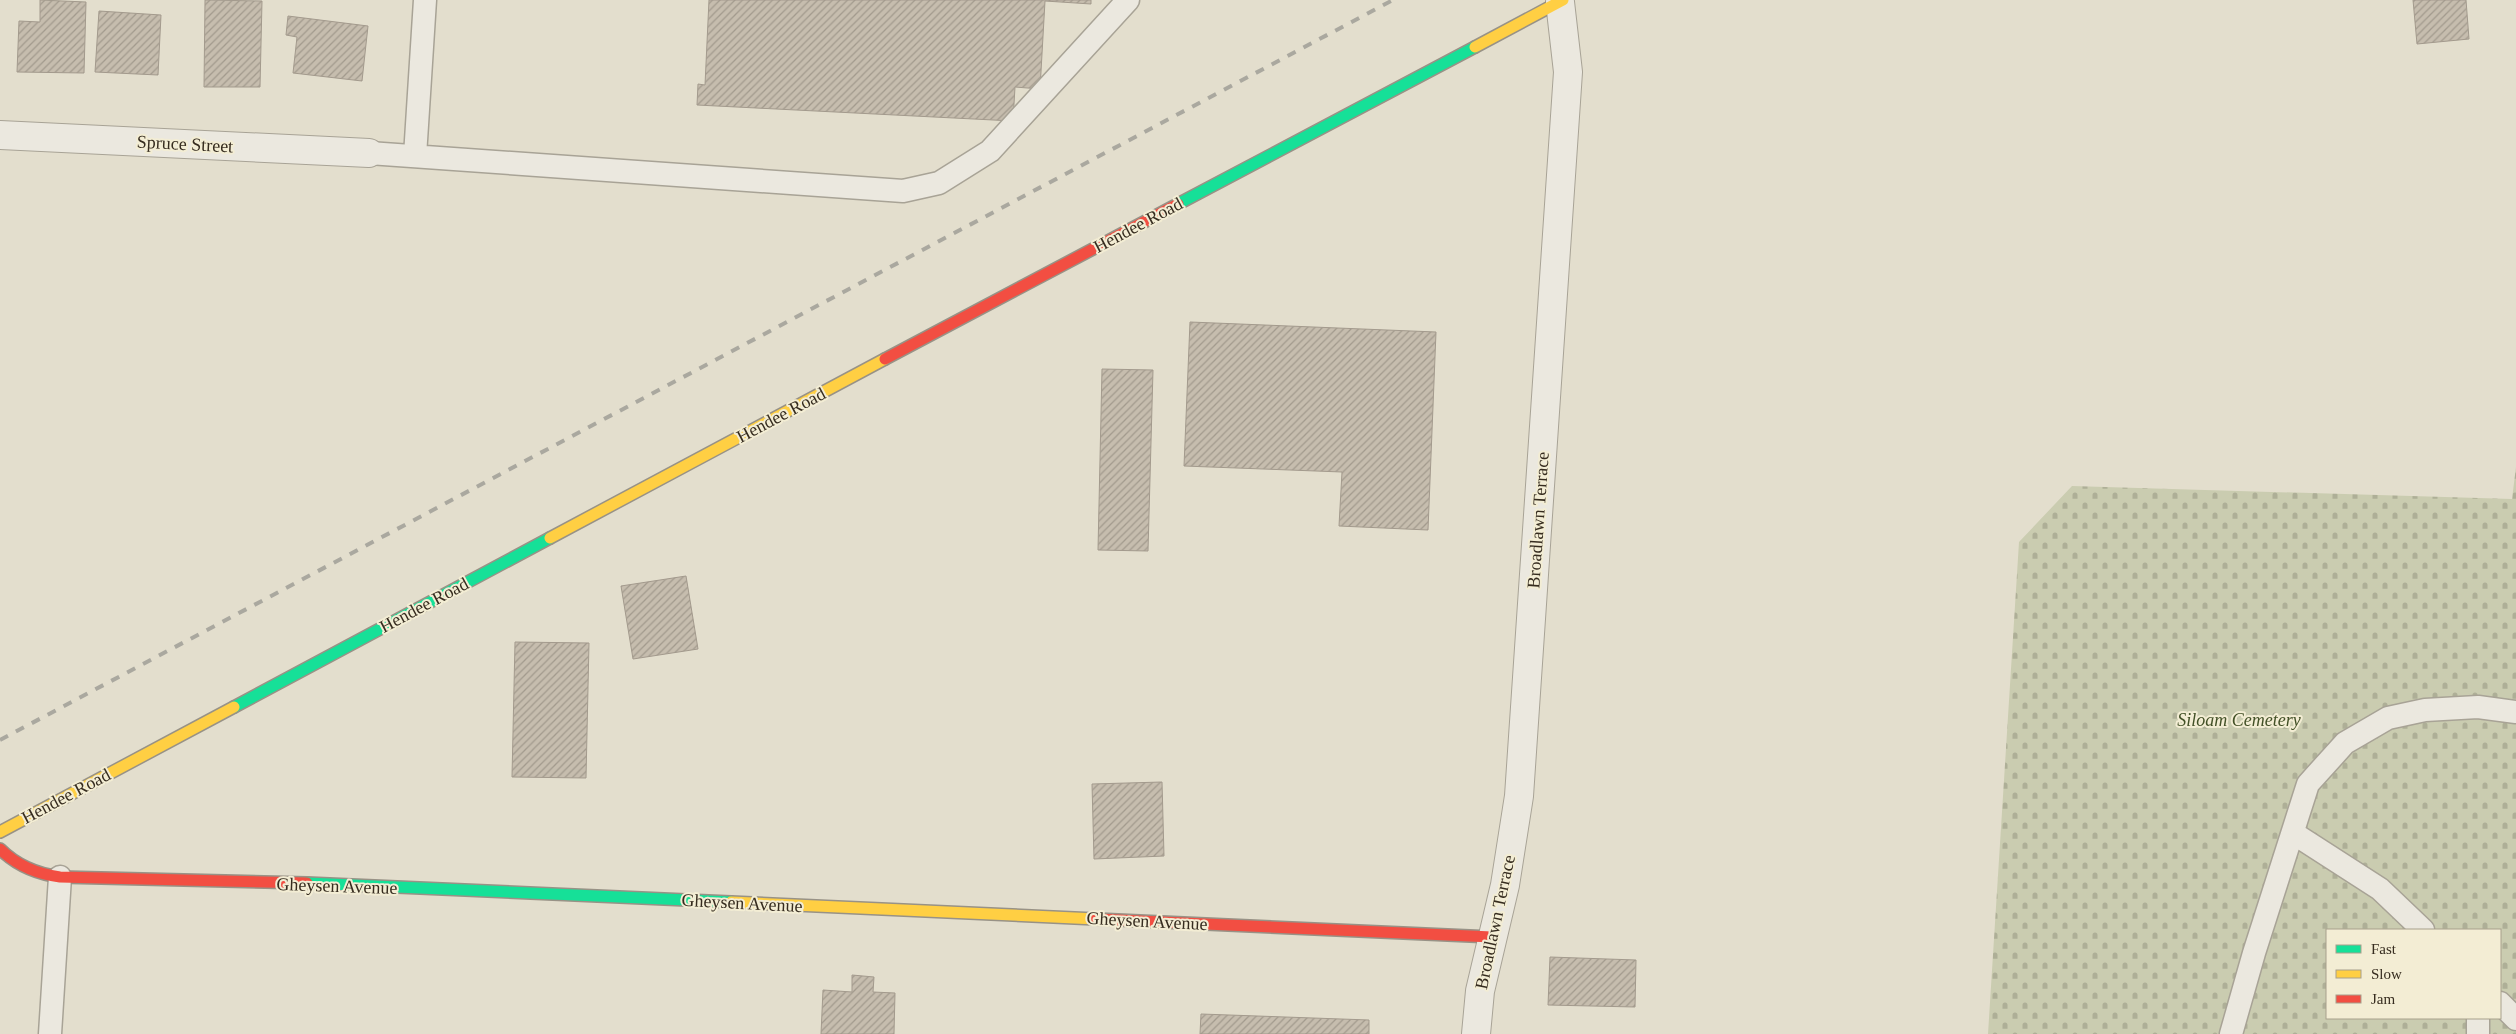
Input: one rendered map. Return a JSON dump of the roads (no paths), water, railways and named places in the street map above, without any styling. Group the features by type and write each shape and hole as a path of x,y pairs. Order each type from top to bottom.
{"street":[{"name":"Hendee Road","path":"0,832 941,329 1561,1"},
{"name":"Broadlawn Terrace","path":"1476,1034 1480,991 1505,885 1519,796 1568,72 1561,1"},
{"name":"Spruce Street","path":"0,135 369,153"},
{"name":"Gheysen Avenue","path":"0,849 7,857 23,867 60,877 326,884 1492,937"}],"lane":[{"path":"416,156 425,0"},
{"path":"369,153 903,191 939,183 990,151 1128,0"},
{"path":"2231,1034 2254,953 2308,784 2346,743 2388,718 2425,710 2470,708 2516,712"},
{"path":"2292,833 2380,889 2422,929"},
{"path":"50,1034 60,877"},
{"path":"2501,1004 2516,1019"},
{"path":"2478,1019 2478,1034"}],"railway":[{"path":"0,740 1393,0"}],"park label":[{"name":"Siloam Cemetery","path":"2239,720"}]}
